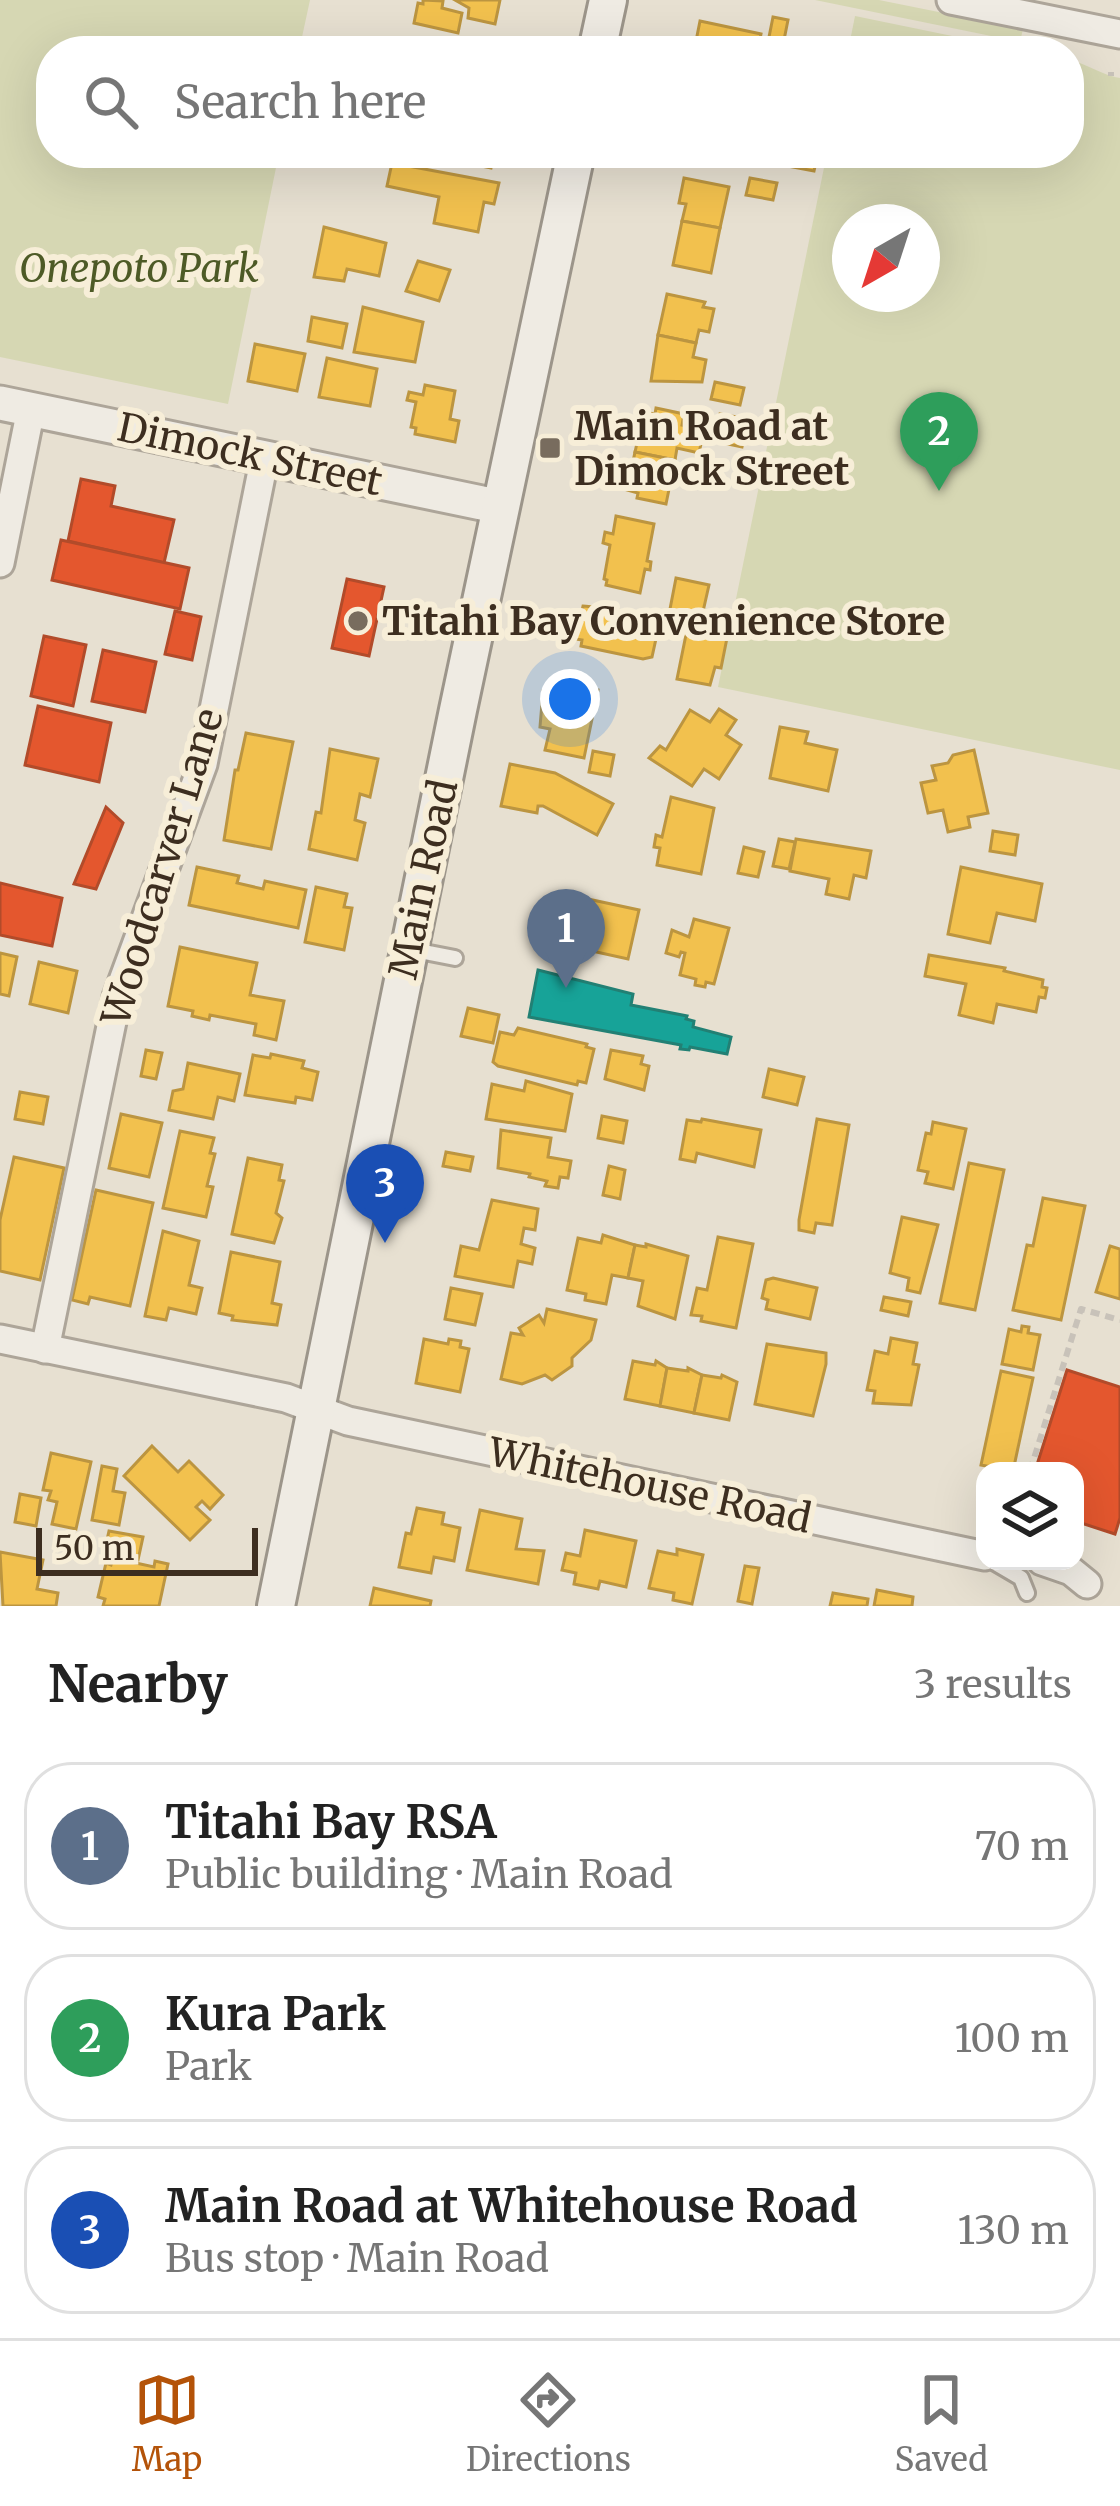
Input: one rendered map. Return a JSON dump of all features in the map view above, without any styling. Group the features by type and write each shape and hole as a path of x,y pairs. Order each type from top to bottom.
{"main road":[{"path":"601,36 608,0"},
{"name":"Main Road","path":"276,1606 573,168"}],"street":[{"path":"951,0 1090,14 1120,34"},
{"path":"0,563 15,406"},
{"name":"Dimock Street","path":"15,406 501,507"},
{"name":"Woodcarver Lane","path":"45,1349 117,997 203,764 265,456"},
{"name":"Whitehouse Road","path":"0,1339 286,1397 348,1421 976,1556"},
{"path":"1067,1570 1089,1593"}],"lane":[{"path":"409,949 455,958"},
{"path":"1007,1570 1021,1578 1027,1593"}],"path":[{"path":"1033,1462 1081,1309 1120,1320"}],"green space":[{"name":"Onepoto Park","path":"0,0 310,0 302,36 36,36 36,168 276,168 228,404 0,357"},
{"path":"815,0 879,0 1023,29 1021,36 991,36"},
{"path":"855,16 952,36 851,36"},
{"path":"1084,65 1120,78 1120,770 718,687 824,168 1084,168"}],"building: Homes":[{"path":"423,0 443,1 442,8 462,13 458,33 414,23"},
{"path":"455,0 500,0 495,24 468,18 469,8"},
{"path":"773,17 788,20 785,36 769,36"},
{"path":"700,21 761,34 761,36 697,36"},
{"path":"391,168 419,168 499,183 494,204 484,202 478,232 434,223 439,197 387,186"},
{"path":"684,178 729,187 720,228 682,221 686,204 679,203"},
{"path":"750,178 777,183 773,200 746,195"},
{"path":"682,221 720,228 711,273 673,265"},
{"path":"324,227 386,243 379,276 347,269 344,281 314,277"},
{"path":"418,261 450,270 439,301 406,291"},
{"path":"667,294 705,302 703,307 714,309 709,332 699,330 696,343 658,335"},
{"path":"363,307 423,322 415,362 354,352"},
{"path":"312,317 347,324 342,348 308,341"},
{"path":"658,335 696,343 693,357 706,360 702,382 651,381"},
{"path":"255,344 305,354 297,391 248,381"},
{"path":"327,358 377,369 370,406 319,397"},
{"path":"715,382 744,388 740,405 711,399"},
{"path":"425,385 455,391 450,419 459,421 455,442 415,434 416,428 411,427 416,402 407,400 409,392 423,395"},
{"path":"656,408 684,414 682,425 704,430 699,453 677,448 675,460 635,452 644,412 655,414"},
{"path":"720,414 748,419 742,447 714,441"},
{"path":"635,452 675,460 666,504 637,498 638,493 627,490"},
{"path":"616,516 654,524 647,561 650,570 645,569 640,593 606,585 604,579 610,545 603,543 605,532 613,534"},
{"path":"676,578 709,585 702,616 670,609"},
{"path":"583,606 618,609 617,613 659,625 652,657 581,646 582,640 576,639"},
{"path":"690,615 730,623 721,668 715,667 710,685 677,679"},
{"path":"574,685 598,690 584,758 545,750 550,729 540,727 543,691 572,697"},
{"path":"719,709 736,720 726,735 741,745 719,779 704,769 692,786 649,758 660,746 666,750 690,710 710,722"},
{"path":"780,727 808,732 805,743 837,750 828,791 770,778"},
{"path":"246,733 293,742 271,849 224,840"},
{"path":"330,749 378,759 370,797 360,794 355,820 365,823 357,860 309,849 316,812 321,813"},
{"path":"974,750 988,813 968,817 970,827 948,832 943,810 928,813 921,783 936,780 932,766"},
{"path":"593,751 614,755 610,776 589,772"},
{"path":"510,764 555,773 613,804 597,835 543,806 538,806 537,813 501,806"},
{"path":"671,797 714,808 701,874 657,865 656,835 662,837"},
{"path":"993,831 1018,835 1015,855 990,851"},
{"path":"779,839 795,842 789,869 773,866"},
{"path":"796,839 871,851 866,878 854,875 849,899 826,894 829,879 790,871"},
{"path":"744,847 764,852 758,877 738,873"},
{"path":"197,867 239,876 237,883 263,889 265,881 306,890 298,928 189,905"},
{"path":"961,867 1042,884 1035,921 997,913 990,943 948,934"},
{"path":"316,887 347,894 344,907 352,908 344,950 305,942"},
{"path":"574,896 639,910 628,959 554,938 559,915 570,917"},
{"path":"694,919 729,928 714,984 706,982 705,987 680,975 685,953 679,957 666,953 672,930 689,937"},
{"path":"180,947 257,963 250,995 284,1001 276,1040 254,1035 256,1024 210,1015 209,1020 168,1006"},
{"path":"0,953 17,957 9,996 0,994"},
{"path":"929,955 1043,980 1045,998 1039,997 1036,1012 997,1004 993,1023 959,1015 966,984 925,976"},
{"path":"39,962 77,971 68,1013 30,1004"},
{"path":"468,1008 499,1015 493,1043 461,1036"},
{"path":"518,1028 594,1049 586,1083 578,1081 577,1085 493,1062 500,1032 514,1035"},
{"path":"146,1050 162,1053 156,1079 141,1076"},
{"path":"611,1050 643,1056 641,1064 649,1066 644,1090 605,1079"},
{"path":"271,1054 304,1061 302,1068 318,1072 312,1100 296,1097 295,1103 245,1095 253,1055 270,1058"},
{"path":"188,1063 240,1074 234,1101 218,1097 213,1119 169,1110 173,1091 183,1089"},
{"path":"769,1069 804,1077 797,1105 763,1097"},
{"path":"526,1081 572,1094 565,1131 486,1119 492,1084 524,1091"},
{"path":"20,1092 48,1097 43,1124 15,1119"},
{"path":"121,1114 162,1123 149,1177 109,1168"},
{"path":"602,1116 627,1121 623,1143 598,1138"},
{"path":"817,1119 849,1125 832,1225 816,1223 814,1233 799,1230 799,1220"},
{"path":"687,1120 761,1130 754,1167 697,1153 695,1162 680,1159"},
{"path":"933,1122 966,1129 953,1189 925,1183 928,1172 918,1170"},
{"path":"501,1130 551,1138 548,1157 571,1161 568,1178 560,1177 558,1188 545,1186 547,1181 530,1174 498,1168"},
{"path":"180,1131 214,1138 207,1186 213,1187 206,1217 163,1208"},
{"path":"446,1152 473,1157 470,1171 443,1166"},
{"path":"14,1157 64,1168 40,1280 0,1271 0,1220"},
{"path":"248,1158 282,1165 279,1180 284,1181 276,1213 282,1218 274,1243 232,1234"},
{"path":"969,1163 1004,1170 975,1310 940,1303"},
{"path":"609,1166 625,1170 620,1199 603,1195"},
{"path":"96,1190 153,1203 130,1306 90,1297 88,1304 72,1300"},
{"path":"1043,1198 1085,1206 1061,1320 1013,1310"},
{"path":"492,1200 538,1209 535,1230 524,1228 521,1244 535,1248 532,1264 518,1261 513,1287 455,1276 461,1246 479,1250"},
{"path":"902,1217 938,1225 920,1293 907,1290 909,1278 890,1273"},
{"path":"163,1231 199,1241 189,1285 202,1288 196,1314 169,1308 166,1320 145,1316"},
{"path":"603,1235 635,1245 628,1278 612,1275 606,1304 567,1290 578,1238 601,1243"},
{"path":"718,1237 753,1244 736,1328 691,1315 697,1288 707,1290"},
{"path":"635,1245 688,1256 675,1319 638,1306 643,1281 628,1278"},
{"path":"1110,1246 1120,1249 1120,1299 1096,1292"},
{"path":"231,1252 280,1262 272,1303 281,1305 277,1325 232,1320 233,1316 219,1313"},
{"path":"766,1280 817,1288 810,1319 766,1309 768,1300 762,1298"},
{"path":"451,1288 482,1294 475,1325 445,1319"},
{"path":"884,1297 911,1302 908,1316 881,1310"},
{"path":"547,1309 596,1320 591,1340 572,1358 572,1366 552,1380 545,1375 522,1384 501,1379 511,1333 523,1335 519,1328 539,1315 544,1323"},
{"path":"1022,1326 1040,1335 1033,1370 1002,1364 1009,1329 1021,1332"},
{"path":"891,1338 917,1343 913,1364 919,1365 911,1405 873,1403 875,1391 867,1390 875,1351 888,1354"},
{"path":"424,1339 448,1344 449,1339 461,1341 460,1347 469,1349 460,1392 416,1383"},
{"path":"767,1344 826,1353 813,1416 755,1404"},
{"path":"633,1361 655,1365 656,1361 667,1368 660,1406 625,1399"},
{"path":"667,1368 688,1368 702,1375 694,1413 660,1406"},
{"path":"1001,1371 1033,1378 1015,1462 982,1462"},
{"path":"702,1375 722,1375 737,1382 729,1420 694,1413"},
{"path":"152,1446 178,1472 189,1461 223,1495 210,1509 202,1501 196,1507 210,1520 190,1540 124,1476"},
{"path":"51,1453 91,1462 76,1529 52,1524 57,1502 48,1500 51,1491 43,1490"},
{"path":"102,1466 117,1469 113,1491 125,1493 119,1525 92,1520"},
{"path":"20,1494 41,1498 36,1526 15,1522"},
{"path":"417,1508 444,1513 442,1524 460,1528 454,1561 434,1557 431,1573 399,1567"},
{"path":"480,1510 522,1519 516,1549 544,1551 538,1584 467,1570"},
{"path":"585,1530 636,1541 626,1587 600,1581 598,1589 574,1584 576,1573 562,1570 566,1553 580,1556"},
{"path":"109,1531 143,1537 138,1560 104,1553"},
{"path":"677,1549 703,1555 692,1604 673,1600 674,1593 649,1588 658,1551 677,1555"},
{"path":"0,1552 43,1560 37,1589 58,1593 56,1606 3,1606"},
{"path":"113,1558 154,1567 155,1561 168,1564 159,1606 103,1606 105,1599 98,1597 106,1563 111,1565"},
{"path":"745,1566 759,1568 752,1604 738,1601"},
{"path":"374,1588 431,1601 430,1606 370,1606"},
{"path":"877,1590 913,1597 912,1606 874,1606"},
{"path":"833,1593 868,1599 867,1606 830,1606"}],"building: Shops":[{"path":"81,479 115,486 111,506 174,520 164,563 68,541"},
{"path":"61,540 189,568 180,609 52,580"},
{"path":"347,579 384,587 369,656 332,648"},
{"path":"175,611 201,617 192,660 165,654"},
{"path":"44,636 86,645 73,706 31,696"},
{"path":"103,650 156,662 145,712 92,701"},
{"path":"38,706 111,723 99,782 25,765"},
{"path":"106,807 123,823 96,889 74,884"},
{"path":"0,883 62,898 52,946 0,935"},
{"path":"1067,1370 1120,1387 1120,1518 1115,1534 1084,1524 1084,1462 1038,1462"}],"building: Public":[{"path":"538,970 633,994 631,1005 687,1016 694,1021 693,1027 731,1037 727,1054 680,1049 681,1045 529,1017"}],"place":[{"name":"Main Road at Dimock Street","path":"550,448"},
{"name":"Kura Park","path":"939,491"},
{"name":"Titahi Bay Convenience Store","path":"358,621"},
{"name":"Titahi Bay RSA","path":"566,988"},
{"name":"Main Road at Whitehouse Road","path":"385,1243"}]}
